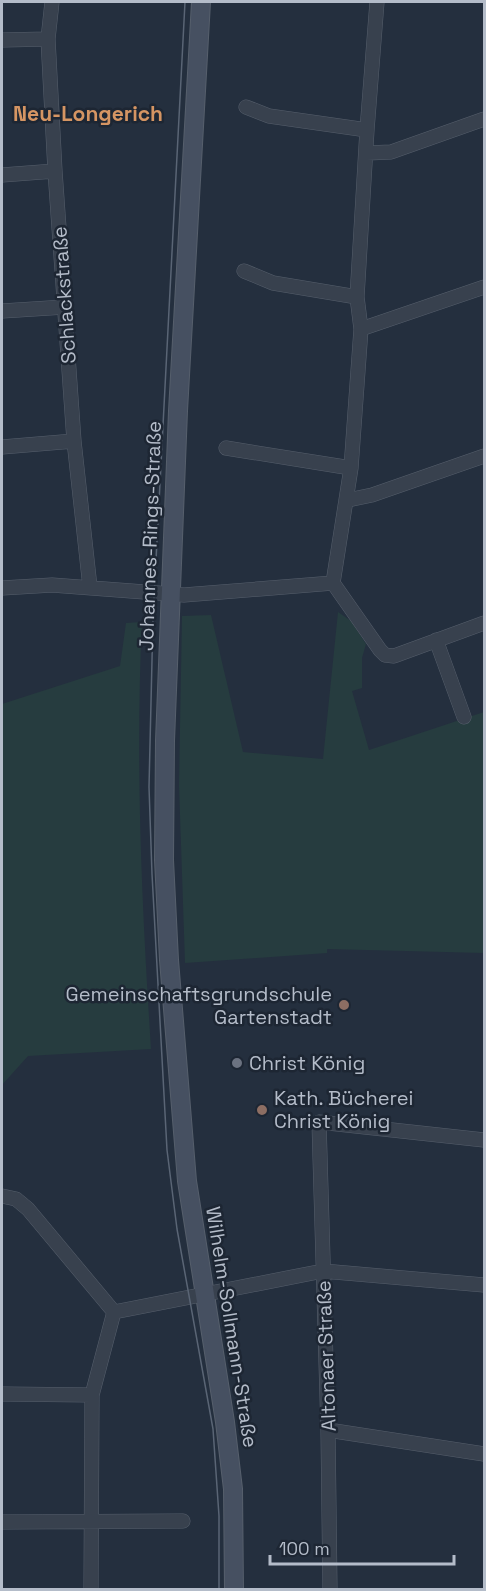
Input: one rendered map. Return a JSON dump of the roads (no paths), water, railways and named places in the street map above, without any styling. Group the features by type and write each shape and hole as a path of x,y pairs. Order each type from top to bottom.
{"street":[{"name":"Schlackstraße","path":"52,2 48,39 55,171 74,441 90,587"},
{"name":"Johannes-Rings-Straße","path":"178,1071 164,860 164,773 189,194 201,2"},
{"path":"377,2 357,297 361,328 351,468 348,500 333,583 385,655 394,656 484,623"},
{"path":"2,40 48,39"},
{"path":"246,107 269,116 367,130"},
{"path":"367,153 391,152 484,119"},
{"path":"2,175 55,171"},
{"path":"244,272 273,283 357,297"},
{"path":"361,328 484,287"},
{"path":"2,311 65,307"},
{"path":"2,447 74,441"},
{"path":"226,448 351,468"},
{"path":"348,500 372,495 484,456"},
{"path":"2,588 52,585 191,595 333,583"},
{"path":"436,640 464,717"},
{"name":"Wilhelm-Sollmann-Straße","path":"178,1071 187,1181 225,1422 233,1489 234,1590"},
{"name":"Altonaer Straße","path":"330,1590 319,1122 484,1140"},
{"path":"2,1196 16,1199 28,1209 114,1312"},
{"path":"114,1312 323,1271 484,1286"},
{"path":"92,1590 92,1395 114,1312"},
{"path":"2,1394 92,1395"},
{"path":"328,1430 484,1454"},
{"path":"2,1522 183,1521"}],"tram line":[{"path":"185,2 153,618 149,787 167,1150 177,1229 213,1429 219,1516 219,1590"}],"place":[{"name":"Gemeinschaftsgrundschule Gartenstadt","path":"344,1005"},
{"name":"Christ König","path":"237,1063"},
{"name":"Kath. Bücherei Christ König","path":"262,1110"}],"district":[{"name":"Neu-Longerich","path":"88,113"}]}
